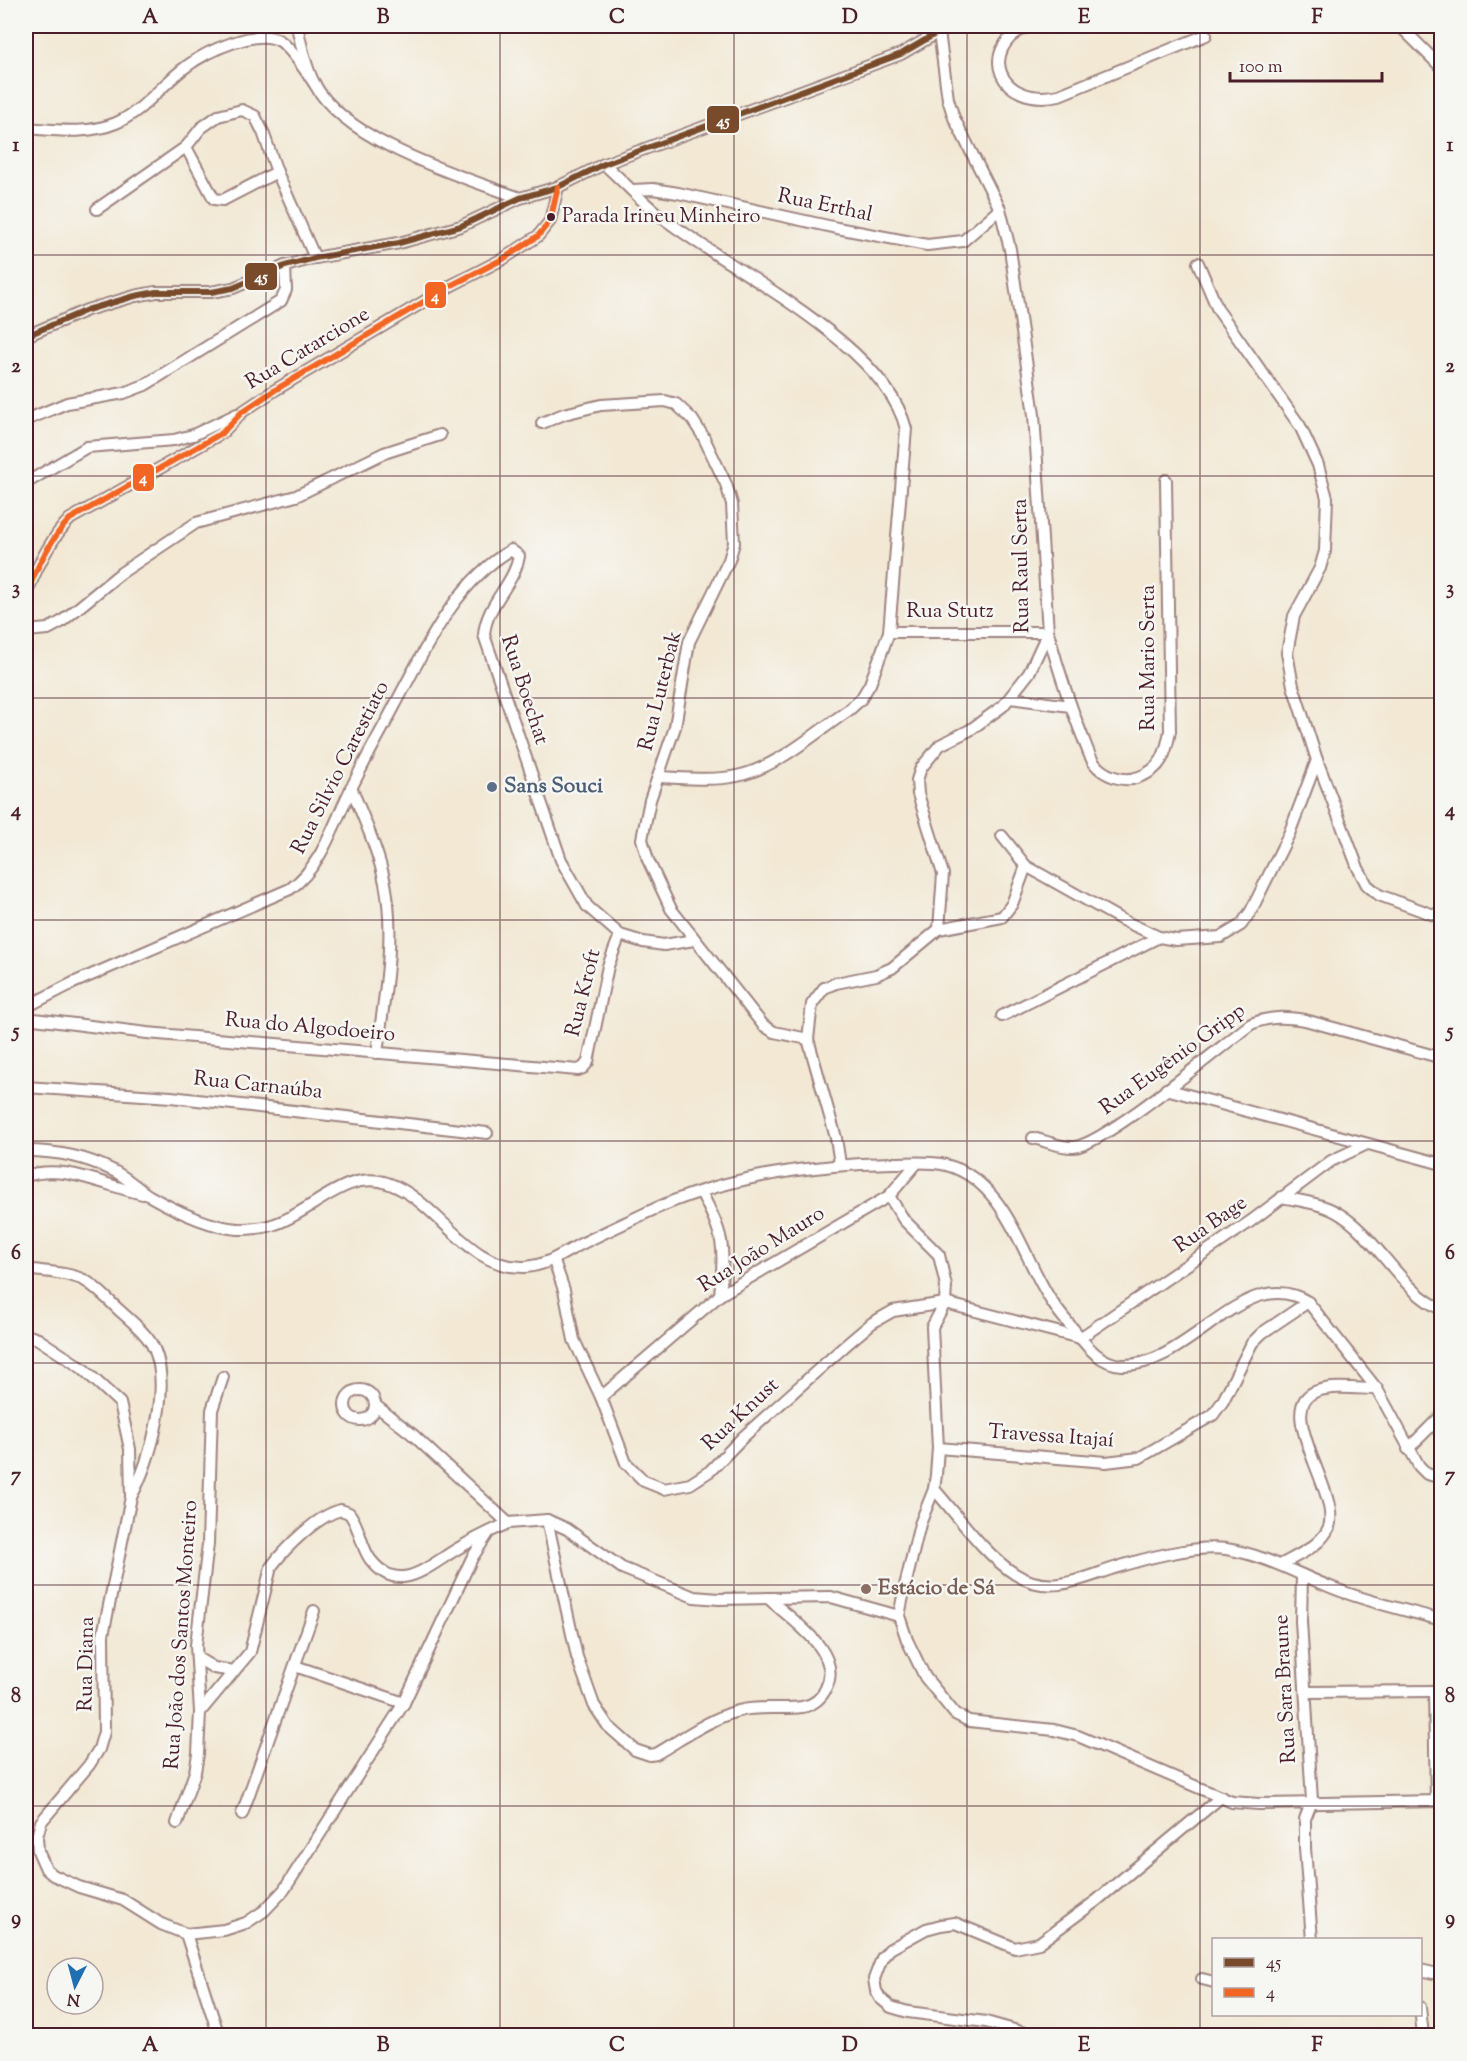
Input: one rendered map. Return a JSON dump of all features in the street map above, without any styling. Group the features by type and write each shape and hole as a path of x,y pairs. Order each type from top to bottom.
{"street":[{"path":"297,26 315,84"},
{"path":"26,336 87,310 126,298 156,292 211,292 233,288 285,266 315,258 389,245 460,225 491,214 520,198 558,187 604,164 901,54 949,26"},
{"path":"1028,26 1008,40 999,65 1002,77 1013,91 1035,98 1059,95 1206,35"},
{"path":"1400,26 1442,68"},
{"name":"Rua Raul Serta","path":"939,32 948,99 954,118 1000,208 1013,270 1034,415 1047,632 1029,673 1010,698 989,718 940,745 921,768 917,780 918,794 943,874 939,929"},
{"path":"26,128 87,131 115,123 138,110 187,66 226,46 258,36 280,42 335,108 380,141 520,198"},
{"path":"97,209 186,147 201,128 218,116 237,109 248,111 255,116 263,132 315,258"},
{"path":"186,147 214,200 223,200 278,172"},
{"path":"604,164 657,213 831,334 886,386 901,410 906,429 889,632 870,684 861,699 849,710 773,761 736,776 696,779 658,777"},
{"name":"Rua Catarcione","path":"26,595 33,577 59,530 70,519 222,433 242,412 538,236 550,221 558,187"},
{"name":"Rua Erthal","path":"632,190 653,189 678,193 927,245 963,241 1000,208"},
{"path":"1198,263 1218,310 1300,426 1318,465 1327,498 1325,551 1320,568 1294,616 1287,653 1293,686 1317,760 1358,868 1367,885 1379,895 1442,918"},
{"path":"26,420 67,403 124,393 160,377 281,301 286,290 285,266"},
{"name":"Rua Luterbak","path":"542,423 564,414 601,405 665,401 676,404 692,419 703,436 729,494 735,527 734,543 729,560 688,642 675,728 643,827 644,848 671,909 763,1025 774,1032 808,1039"},
{"path":"26,483 87,447 174,440 193,435 242,412"},
{"path":"26,632 48,629 61,622 121,573 196,523 296,496 384,453 440,435"},
{"name":"Rua Mario Serta","path":"1047,632 1070,706 1093,762 1105,773 1132,780 1154,770 1162,762 1170,731 1166,480"},
{"name":"Rua Silvio Carestiato","path":"26,1007 73,982 290,889 309,873 351,787 437,626 456,599 496,561 512,550"},
{"name":"Rua Boechat","path":"512,550 519,556 517,565 489,612 485,627 486,645 561,860 587,906 620,935"},
{"name":"Rua Stutz","path":"889,632 1047,632"},
{"path":"1010,698 1070,706"},
{"path":"1002,836 1026,866 1122,920 1159,937 1200,940 1221,937 1241,925 1251,911 1289,834 1317,760"},
{"path":"351,787 377,853 388,913 388,960 377,1053"},
{"path":"840,1164 836,1138 808,1039 812,1004 824,988 892,969 939,929 958,923 1002,917 1012,904 1026,866"},
{"path":"620,935 664,945 694,940"},
{"name":"Rua Kroft","path":"588,1062 608,966 620,935"},
{"path":"1002,1016 1159,937"},
{"name":"Rua Eugênio Gripp","path":"1034,1138 1064,1146 1086,1144 1166,1089 1251,1024 1265,1018 1283,1017 1305,1020 1442,1058"},
{"name":"Rua do Algodoeiro","path":"26,1018 147,1032 578,1070 588,1062"},
{"name":"Rua Carnaúba","path":"26,1087 206,1100 486,1132"},
{"path":"1166,1089 1365,1145 1442,1164"},
{"name":"Rua Bage","path":"1080,1338 1251,1221 1330,1161 1365,1145"},
{"path":"26,1151 76,1155 113,1170 149,1195 179,1211 215,1224 250,1229 275,1224 353,1182 376,1180 392,1184 407,1193 466,1244 494,1262 508,1267 530,1267 554,1261 616,1227 672,1201 701,1192 840,1164 943,1164 961,1170 984,1189 1002,1211 1052,1303 1095,1355 1109,1363 1122,1365 1147,1362 1169,1354 1233,1308 1262,1295 1288,1293 1308,1302 1377,1389 1408,1449 1427,1474 1442,1478"},
{"name":"Rua João Mauro","path":"601,1397 720,1294 889,1196 917,1163"},
{"path":"26,1176 37,1172 71,1174 149,1195"},
{"path":"701,1192 720,1229 724,1244 720,1294"},
{"path":"889,1196 904,1220 939,1255 944,1269 945,1303 932,1327 938,1448 934,1489 913,1547 900,1616 925,1677 955,1713 969,1721 1054,1730 1078,1736 1221,1797 1244,1804 1439,1801 1438,1689 1307,1692"},
{"path":"1282,1197 1337,1212 1353,1224 1425,1299 1442,1309"},
{"name":"Rua Knust","path":"554,1261 564,1290 574,1340 601,1397 626,1463 644,1481 664,1489 690,1485 710,1471 742,1437 872,1323 893,1311 945,1303 1080,1338"},
{"path":"26,1269 83,1280 145,1335 155,1351 159,1397 155,1434 147,1467 131,1497"},
{"name":"Travessa Itajaí","path":"938,1448 1106,1462 1139,1458 1195,1428 1213,1415 1223,1401 1252,1343 1262,1333 1308,1302"},
{"name":"Rua Diana","path":"26,1335 38,1339 82,1368 120,1403 130,1449 131,1497 103,1635 104,1732 99,1749 89,1765 51,1808 42,1822 37,1837 42,1861 53,1875 79,1887 123,1900 161,1924 186,1934"},
{"name":"Rua João dos Santos Monteiro","path":"177,1823 195,1772 200,1712 199,1659 196,1645 208,1544 212,1410 222,1377"},
{"path":"1282,1564 1307,1551 1321,1539 1329,1527 1330,1512 1324,1486 1301,1422 1301,1408 1306,1398 1317,1392 1333,1389 1377,1389"},
{"path":"375,1405 412,1434 508,1523"},
{"path":"1408,1449 1442,1415"},
{"path":"934,1489 996,1558 1016,1575 1046,1585 1082,1581 1112,1569 1195,1549 1225,1549 1282,1564 1302,1575 1371,1602 1442,1620"},
{"path":"200,1712 250,1652 271,1568 297,1540 336,1511 349,1513 372,1561 393,1576 407,1578 423,1572 508,1523 547,1520 567,1530 622,1568 663,1587 694,1597 831,1597 900,1616"},
{"path":"547,1520 577,1658 594,1705 608,1726 641,1754 656,1754 736,1712 759,1707 802,1707 812,1704 823,1695 830,1677 830,1667 822,1649 768,1598"},
{"path":"219,2036 186,1934 224,1930 246,1923 264,1911 294,1874 404,1703 472,1558 489,1532"},
{"name":"Rua Sara Braune","path":"1302,1575 1301,1621 1312,1802 1305,1819 1305,1848 1312,1938"},
{"path":"242,1814 314,1611"},
{"path":"199,1659 214,1668 237,1669"},
{"path":"295,1666 404,1703"},
{"path":"1035,2036 986,2022 908,2012 891,2007 880,1998 876,1991 874,1979 878,1967 890,1949 926,1929 941,1924 955,1923 1016,1948 1040,1943 1096,1901 1221,1797"},
{"path":"1422,1970 1442,1975"},
{"path":"1202,1979 1212,1982"},
{"path":"1421,2016 1423,2036"}],"transit line":[{"name":"45","path":"26,336 87,310 135,296 156,292 211,292 233,288 285,266 315,258 399,243 461,226 520,198 558,187 604,164 901,54 949,26"},
{"name":"4","path":"26,595 44,555 70,519 222,433 242,412 275,390 452,285 503,259 538,236 550,221 558,187"}],"place":[{"name":"Parada Irineu Minheiro","path":"551,217"},
{"name":"Sans Souci","path":"492,787"},
{"name":"Estácio de Sá","path":"866,1589"}]}
